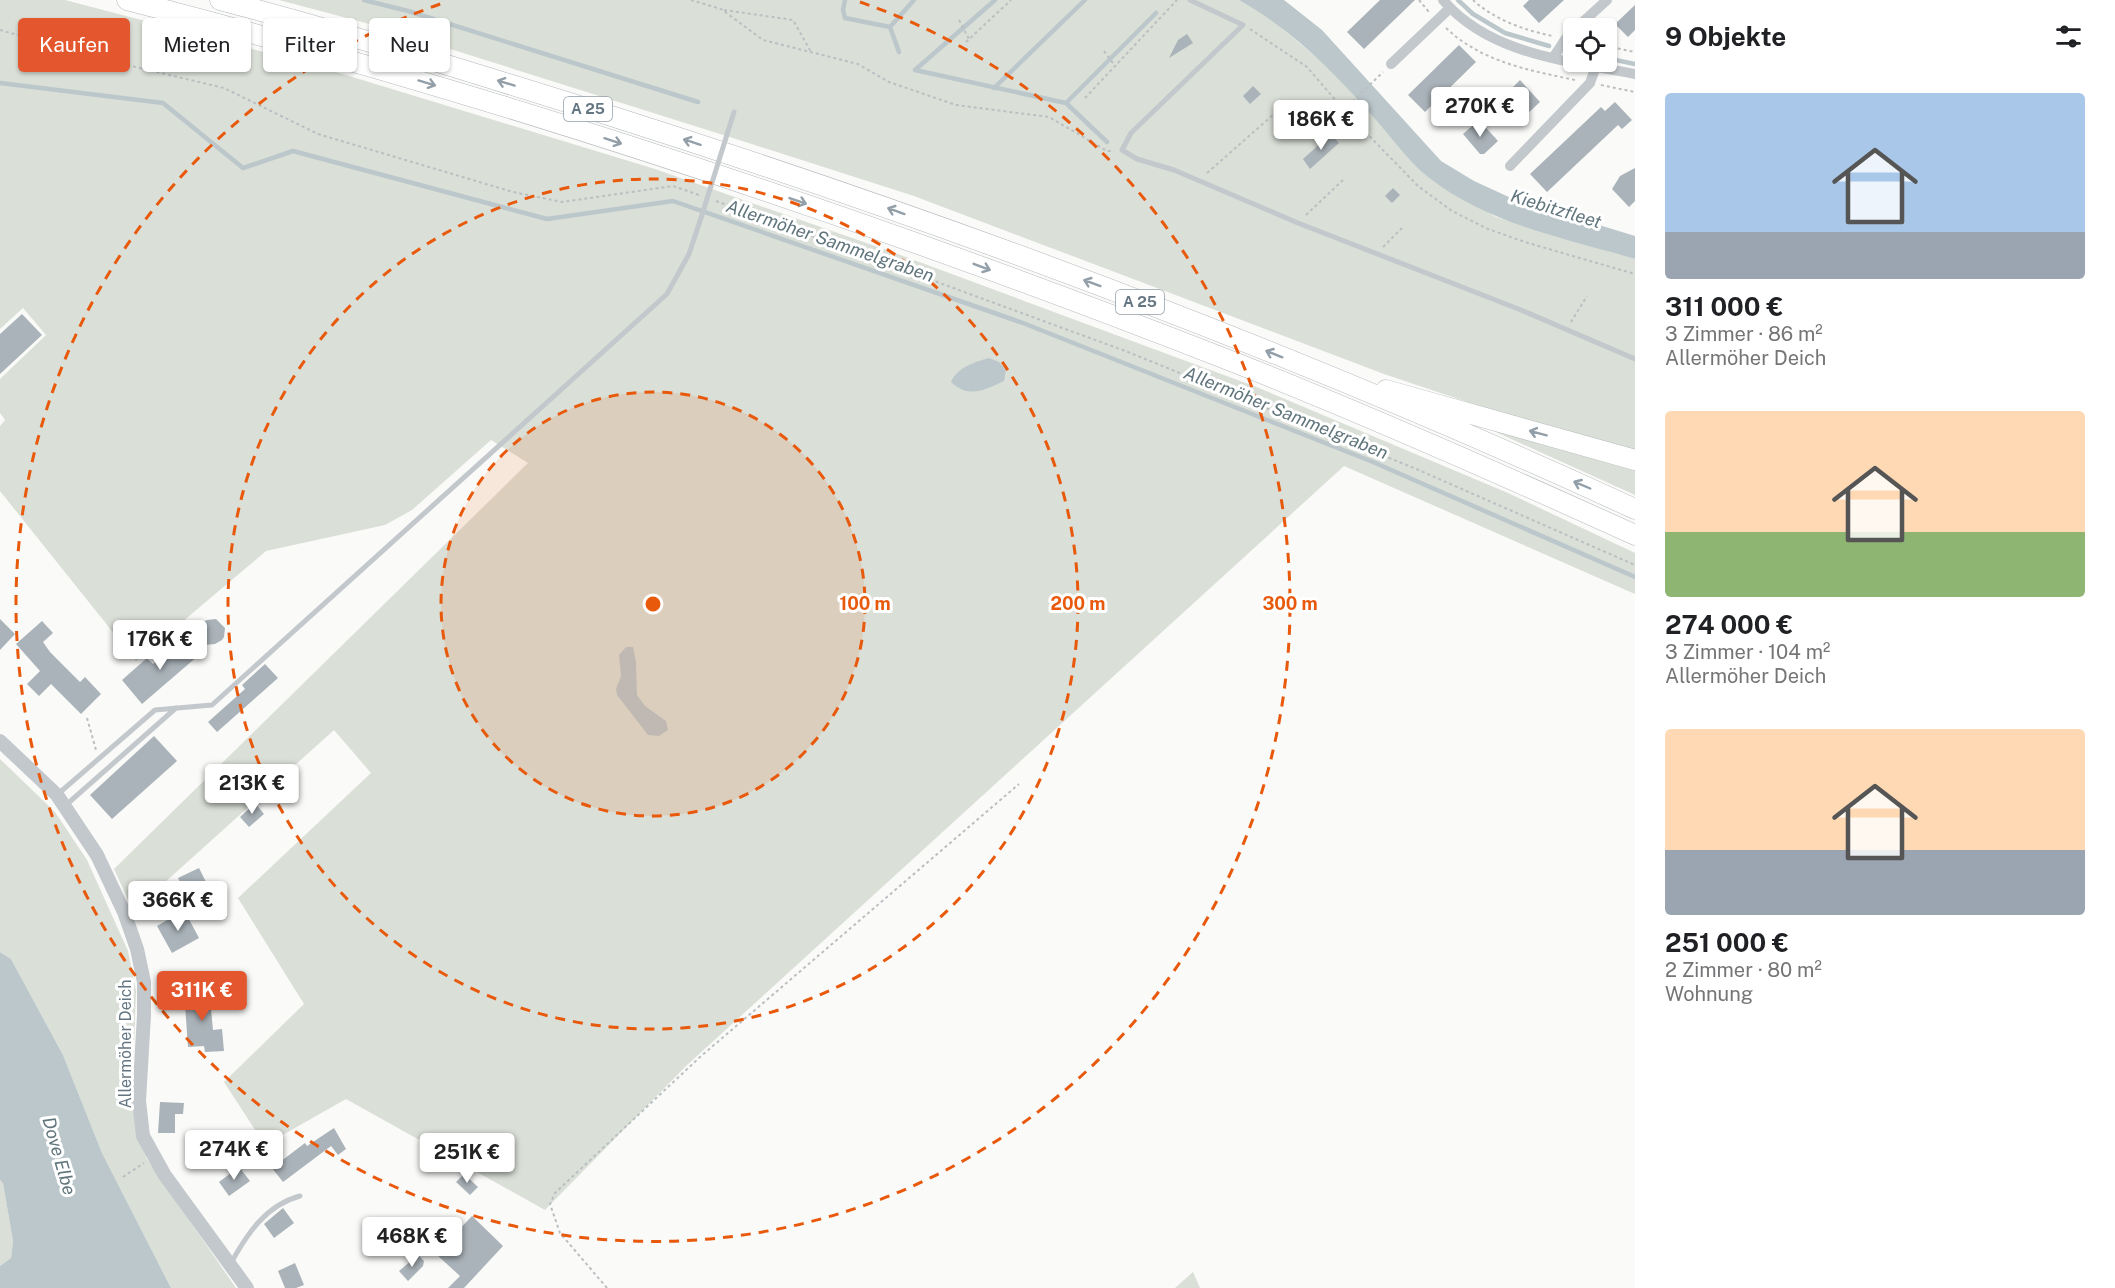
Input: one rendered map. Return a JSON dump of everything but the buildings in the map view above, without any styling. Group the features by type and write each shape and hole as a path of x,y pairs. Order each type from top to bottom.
{"highway":[{"name":"A 25","path":"127,0 373,66 713,173 835,214 1238,364 1635,535"},
{"name":"A 25","path":"220,0 390,47 731,154 972,239 1328,375 1635,509"},
{"path":"1328,375 1430,401 1503,424 1635,460"}],"street":[{"path":"1587,18 1606,0"},
{"path":"1392,64 1447,4 1471,24 1493,38 1516,47 1563,59"},
{"path":"1552,57 1563,43"},
{"path":"1617,70 1635,74"},
{"path":"1510,166 1590,83 1594,72"},
{"name":"Allermöher Deich","path":"0,741 61,800 97,855 124,912 137,949 144,982 139,1101 143,1136 170,1183 247,1288"}],"lane":[{"path":"1190,0 1243,25 1131,133 1122,150 1137,159 1174,170 1298,223 1566,329 1635,359"},
{"path":"61,800 99,758 155,710 212,705 667,294 689,254 734,112"},
{"path":"61,800 176,708"},
{"path":"230,1264 251,1230 262,1218 280,1204 300,1196"}],"path":[{"path":"691,0 721,9 792,20 811,52"},
{"path":"959,20 968,41 1011,0"},
{"path":"1085,98 1177,0"},
{"path":"1473,0 1506,20 1536,33 1563,32"},
{"path":"721,9 763,40 858,64 889,82 956,105 1049,117 1107,151 1122,150"},
{"path":"1243,25 1262,35 1307,67 1344,110 1418,186 1452,211 1488,229 1528,243 1635,274"},
{"path":"0,30 123,64 224,88 318,134 513,192 562,202 673,186 1128,352 1394,459 1635,565"},
{"path":"1617,48 1635,52"},
{"path":"1104,51 1115,66"},
{"path":"1344,110 1378,77"},
{"path":"1198,181 1282,107"},
{"path":"1298,223 1344,179"},
{"path":"1377,253 1404,226"},
{"path":"1566,329 1587,297"},
{"path":"87,718 99,758"},
{"path":"607,1288 560,1233 550,1204 555,1193 700,1057 1018,784"},
{"path":"123,1177 152,1154"}],"shaded area":[{"path":"0,0 65,0 142,20 142,72 251,72 251,49 263,52 263,72 336,72 655,169 895,253 1259,388 1508,493 1635,553 1635,594 1344,466 686,1066 545,1210 346,1099 265,1145 224,1082 304,1004 238,898 371,773 334,730 133,911 114,869 528,463 491,440 412,510 385,525 266,551 136,661 0,491 0,426 5,420 0,413 0,379 46,335 23,308 0,329"},
{"path":"279,0 1239,0 1266,15 1335,73 1426,175 1496,217 1635,259 1635,451 1509,416 1384,374 914,196 450,49 450,18 369,18 369,24 357,21 357,18 347,18"},
{"path":"1487,428 1635,468 1635,495"},
{"path":"0,759 55,812 87,860 128,951 136,991 132,1103 138,1138 147,1159 236,1288 171,1288 102,1153 63,1055 11,959 0,952"},
{"path":"0,1180 3,1182 13,1241 11,1258 0,1266"},
{"path":"1193,1272 1200,1288 1175,1288"}],"water":[{"path":"1239,0 1284,0 1322,30 1441,161 1474,181 1511,198 1635,236 1635,259 1527,228 1476,207 1451,193 1415,165 1361,103 1313,54 1278,25"},
{"path":"989,358 999,362 1006,370 1004,381 983,390 970,392 951,382 962,369"},
{"path":"626,647 633,647 637,695 645,706 666,721 668,730 659,736 648,735 617,695 616,689 621,676 619,655"},
{"name":"Dove Elbe","path":"0,952 11,959 63,1055 102,1153 171,1288 0,1288 0,1266 11,1258 13,1241 3,1183 0,1180"}],"waterway":[{"path":"364,0 408,11 698,102"},
{"path":"845,0 843,10 845,18 890,27 899,52"},
{"path":"890,27 914,0"},
{"path":"915,70 995,0"},
{"path":"994,88 1085,0"},
{"path":"1458,0 1473,14 1505,33 1549,46"},
{"path":"1066,103 1156,13"},
{"path":"1617,60 1635,64"},
{"path":"915,70 1066,103 1107,142"},
{"name":"Allermöher Sammelgraben","path":"0,83 163,103 243,168 293,151 547,219 673,201 1023,323 1373,462 1635,577"}],"water label":[{"name":"Kiebitzfleet","path":"1556,209"}]}
